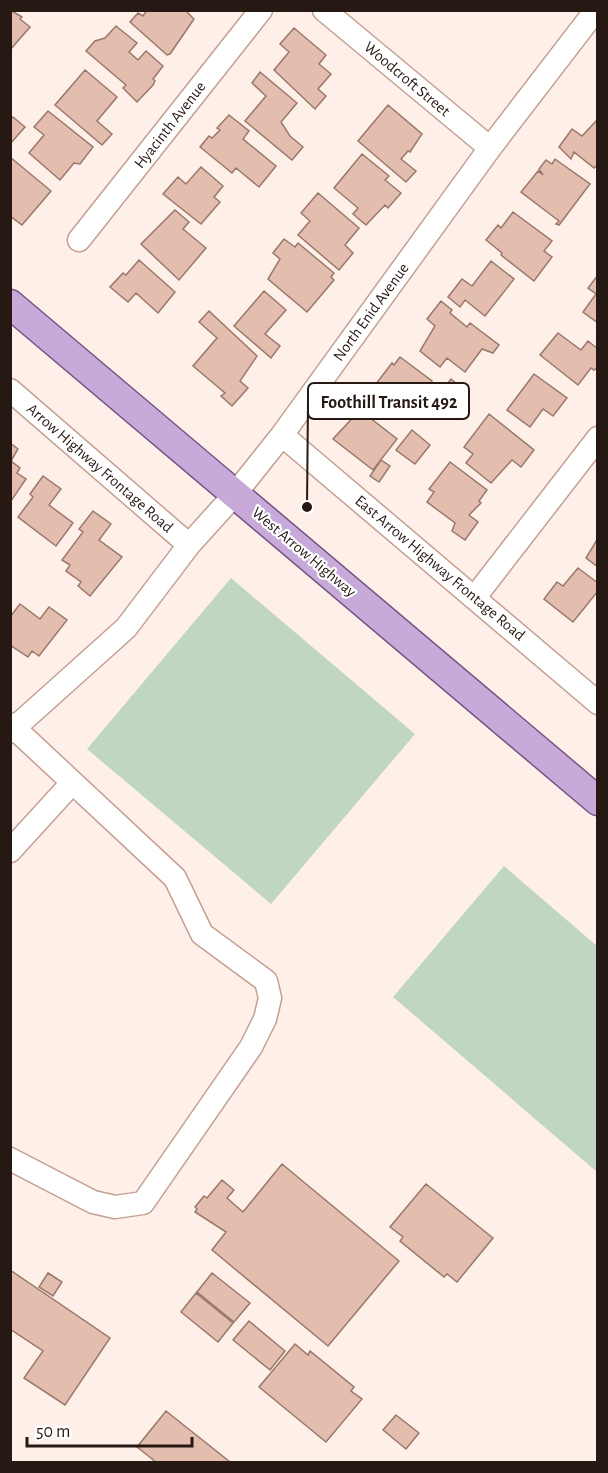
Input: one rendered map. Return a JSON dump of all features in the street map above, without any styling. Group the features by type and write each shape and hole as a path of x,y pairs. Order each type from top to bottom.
{"main road":[{"name":"West Arrow Highway","path":"10,304 597,801"}],"street":[{"name":"Hyacinth Avenue","path":"79,240 261,10"},
{"name":"Woodcroft Street","path":"324,10 490,148"},
{"name":"North Enid Avenue","path":"12,728 126,628 189,545 235,494 282,435 490,148 596,10"},
{"name":"Arrow Highway Frontage Road","path":"10,390 189,545"},
{"name":"East Arrow Highway Frontage Road","path":"282,435 597,703"},
{"path":"475,597 597,438"},
{"path":"10,1159 93,1202 114,1207 143,1203 251,1047 265,1019 270,998 266,981 202,934 175,878 12,728"},
{"path":"10,851 72,783"}],"green space":[{"path":"231,578 415,734 271,904 87,749"},
{"path":"504,866 597,946 597,1172 393,997"}],"building":[{"path":"10,10 22,17 20,19 30,27 10,50"},
{"path":"147,10 185,10 194,19 170,54 167,55 130,22 138,13 143,16"},
{"path":"116,26 137,43 129,52 138,60 146,51 163,66 153,79 155,81 153,85 137,102 123,88 126,85 86,51 95,41 105,38"},
{"path":"294,28 326,55 319,64 331,74 318,89 326,96 315,109 274,70 289,52 280,44"},
{"path":"85,70 117,97 97,121 112,134 102,145 55,105"},
{"path":"260,72 297,103 281,122 290,136 303,147 292,160 245,121 266,96 252,83"},
{"path":"388,105 422,134 410,152 408,151 401,159 416,171 406,182 358,141"},
{"path":"48,111 93,147 80,164 74,163 60,180 29,153 44,135 34,127"},
{"path":"229,115 249,131 243,139 276,166 259,187 236,168 232,173 200,147 209,136 212,138 220,130 217,128"},
{"path":"13,117 25,127 10,144 10,120"},
{"path":"598,119 598,164 594,168 574,152 571,159 559,147 572,129 582,136"},
{"path":"362,154 389,176 385,180 401,193 388,208 385,205 366,225 353,214 358,208 334,188"},
{"path":"10,157 51,191 22,225 10,216"},
{"path":"555,159 590,184 559,225 556,224 559,221 521,192 538,171 543,175 539,169 546,160 552,164"},
{"path":"201,167 223,186 214,197 220,202 201,224 163,194 178,177 186,184"},
{"path":"318,193 359,228 345,245 353,253 339,270 298,235 310,221 301,213"},
{"path":"175,210 189,222 183,229 206,248 179,280 141,244"},
{"path":"513,212 552,241 544,251 552,257 534,281 486,240 498,225 501,228"},
{"path":"284,239 295,247 298,243 334,273 331,277 334,280 307,312 268,279 280,259 273,253"},
{"path":"139,260 175,292 158,313 136,293 128,302 110,287 123,273 126,275"},
{"path":"491,261 514,279 485,316 465,300 460,307 448,297 462,279 472,286"},
{"path":"598,275 598,323 583,312 596,294 588,288"},
{"path":"264,291 286,310 265,334 280,346 271,358 234,326"},
{"path":"441,301 452,310 450,313 467,327 470,323 499,345 493,353 482,349 465,372 447,358 440,367 420,351 435,326 427,319"},
{"path":"209,311 257,356 240,381 248,388 232,406 221,396 225,393 193,366 217,338 199,322"},
{"path":"558,333 581,350 588,341 598,349 598,367 594,370 591,368 578,385 540,355"},
{"path":"400,357 432,381 403,419 393,411 394,409 369,393 392,363 394,365"},
{"path":"534,374 567,398 553,416 543,409 530,427 507,410"},
{"path":"451,379 468,393 450,417 432,403"},
{"path":"360,410 397,439 373,470 333,439"},
{"path":"489,414 534,450 521,467 512,460 491,483 466,463 473,454 464,447"},
{"path":"412,430 430,445 415,464 396,450"},
{"path":"10,443 18,449 11,461 20,468 17,473 26,479 11,501"},
{"path":"381,460 390,466 379,482 370,476"},
{"path":"450,462 487,490 479,501 481,503 469,515 478,522 465,540 452,531 455,523 427,502 434,492 429,489"},
{"path":"43,476 61,489 49,505 73,523 56,546 18,517 33,497 30,494"},
{"path":"93,511 111,524 99,540 122,557 90,596 78,586 81,582 66,571 70,565 62,560 83,532 79,529"},
{"path":"598,538 598,567 586,558"},
{"path":"578,568 598,583 598,591 573,622 544,599 557,582 563,586"},
{"path":"20,604 40,619 49,607 67,620 39,656 32,651 28,657 10,645 10,617"},
{"path":"282,1164 399,1261 328,1346 212,1250 226,1232 195,1212 197,1209 195,1207 204,1196 207,1198 222,1180 234,1190 227,1198 243,1212"},
{"path":"426,1184 493,1238 457,1282 447,1274 444,1277 400,1241 403,1237 390,1227"},
{"path":"10,1270 110,1338 65,1405 24,1378 43,1351 10,1329"},
{"path":"48,1273 62,1282 53,1296 39,1287"},
{"path":"212,1273 250,1303 234,1322 197,1292"},
{"path":"196,1293 233,1323 218,1342 181,1312"},
{"path":"249,1321 285,1351 270,1370 233,1340"},
{"path":"295,1344 308,1355 310,1351 354,1387 351,1391 362,1399 326,1442 259,1387"},
{"path":"166,1411 230,1462 156,1462 137,1447"},
{"path":"396,1415 419,1433 406,1449 383,1430"}],"place":[{"name":"Foothill Transit 492","path":"307,507"}]}
